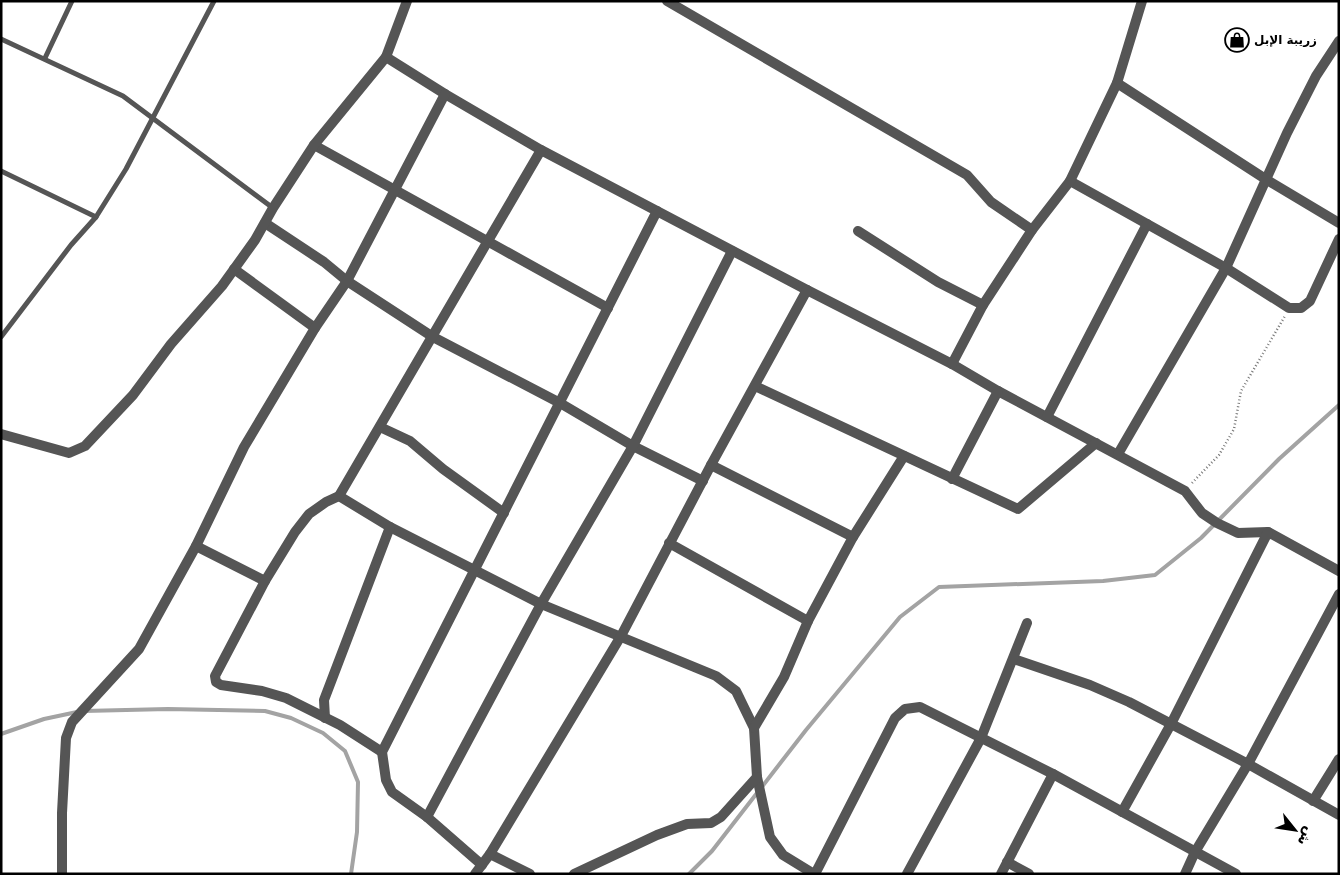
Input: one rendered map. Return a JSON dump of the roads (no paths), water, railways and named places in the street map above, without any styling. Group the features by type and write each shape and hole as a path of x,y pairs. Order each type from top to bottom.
{"street":[{"path":"1,434 69,453 85,446 133,396 171,344 222,286 255,240 273,208 314,145 386,58 407,1"},
{"path":"667,1 967,175 991,202 1032,230"},
{"path":"952,364 983,305 1032,230 1070,181 1117,83 1142,1"},
{"path":"1118,454 1226,268 1287,133 1316,76 1339,41"},
{"path":"386,58 541,150 952,364 998,391 1185,491 1202,513 1238,533 1268,532 1339,571"},
{"path":"1117,83 1267,180 1339,223"},
{"path":"62,874 62,813 66,738 72,722 139,649 196,546 244,447 315,328 347,281 445,94"},
{"path":"314,145 608,308"},
{"path":"382,752 340,724 286,698 262,691 221,685 216,682 215,676 265,581 295,532 309,514 326,502 339,496 541,150"},
{"path":"1070,181 1226,268 1289,308 1301,308 1310,301 1339,239"},
{"path":"482,864 426,817 392,792 386,780 382,752 657,211"},
{"path":"265,223 324,262 347,281 433,336 560,403 633,446 703,481"},
{"path":"1047,417 1147,224"},
{"path":"858,231 938,282 983,305"},
{"path":"426,817 541,604 633,446 732,251"},
{"path":"234,269 315,328"},
{"path":"475,874 490,854 621,636 711,465 807,290"},
{"path":"755,386 1018,509 1096,443"},
{"path":"952,479 998,391"},
{"path":"380,427 410,441 443,469 504,513"},
{"path":"754,728 784,678 808,621 853,537 904,456"},
{"path":"711,465 853,537"},
{"path":"339,496 390,528 541,604 716,676 736,691 754,728 757,777 770,837 783,855 815,874 895,718 905,709 920,707 1053,774 1236,874"},
{"path":"325,718 324,700 390,528"},
{"path":"1122,812 1171,724 1268,532"},
{"path":"670,543 808,621"},
{"path":"196,546 265,581"},
{"path":"1185,874 1195,852 1248,764 1339,594"},
{"path":"908,874 981,738 1027,623"},
{"path":"1014,659 1090,685 1248,764 1339,815"},
{"path":"1313,800 1339,759"},
{"path":"1001,874 1053,774"},
{"path":"574,874 657,835 687,824 711,823 720,817 757,777"},
{"path":"490,854 530,874"},
{"path":"1007,862 1029,874"}],"lane":[{"path":"45,58 72,1"},
{"path":"1,337 71,245 96,217 126,169 214,1"},
{"path":"1,39 123,96 273,208"},
{"path":"1,171 96,217"}],"waterway":[{"path":"689,874 712,851 806,730 900,617 939,587 1103,581 1155,575 1201,538 1279,459 1339,405"},
{"path":"84,711 168,709 265,711 291,718 323,733 345,751 358,782 357,832 351,874"},
{"path":"1,734 44,719 77,712"}],"place":[{"name":"زريبة الإبل","path":"1237,40"}]}
